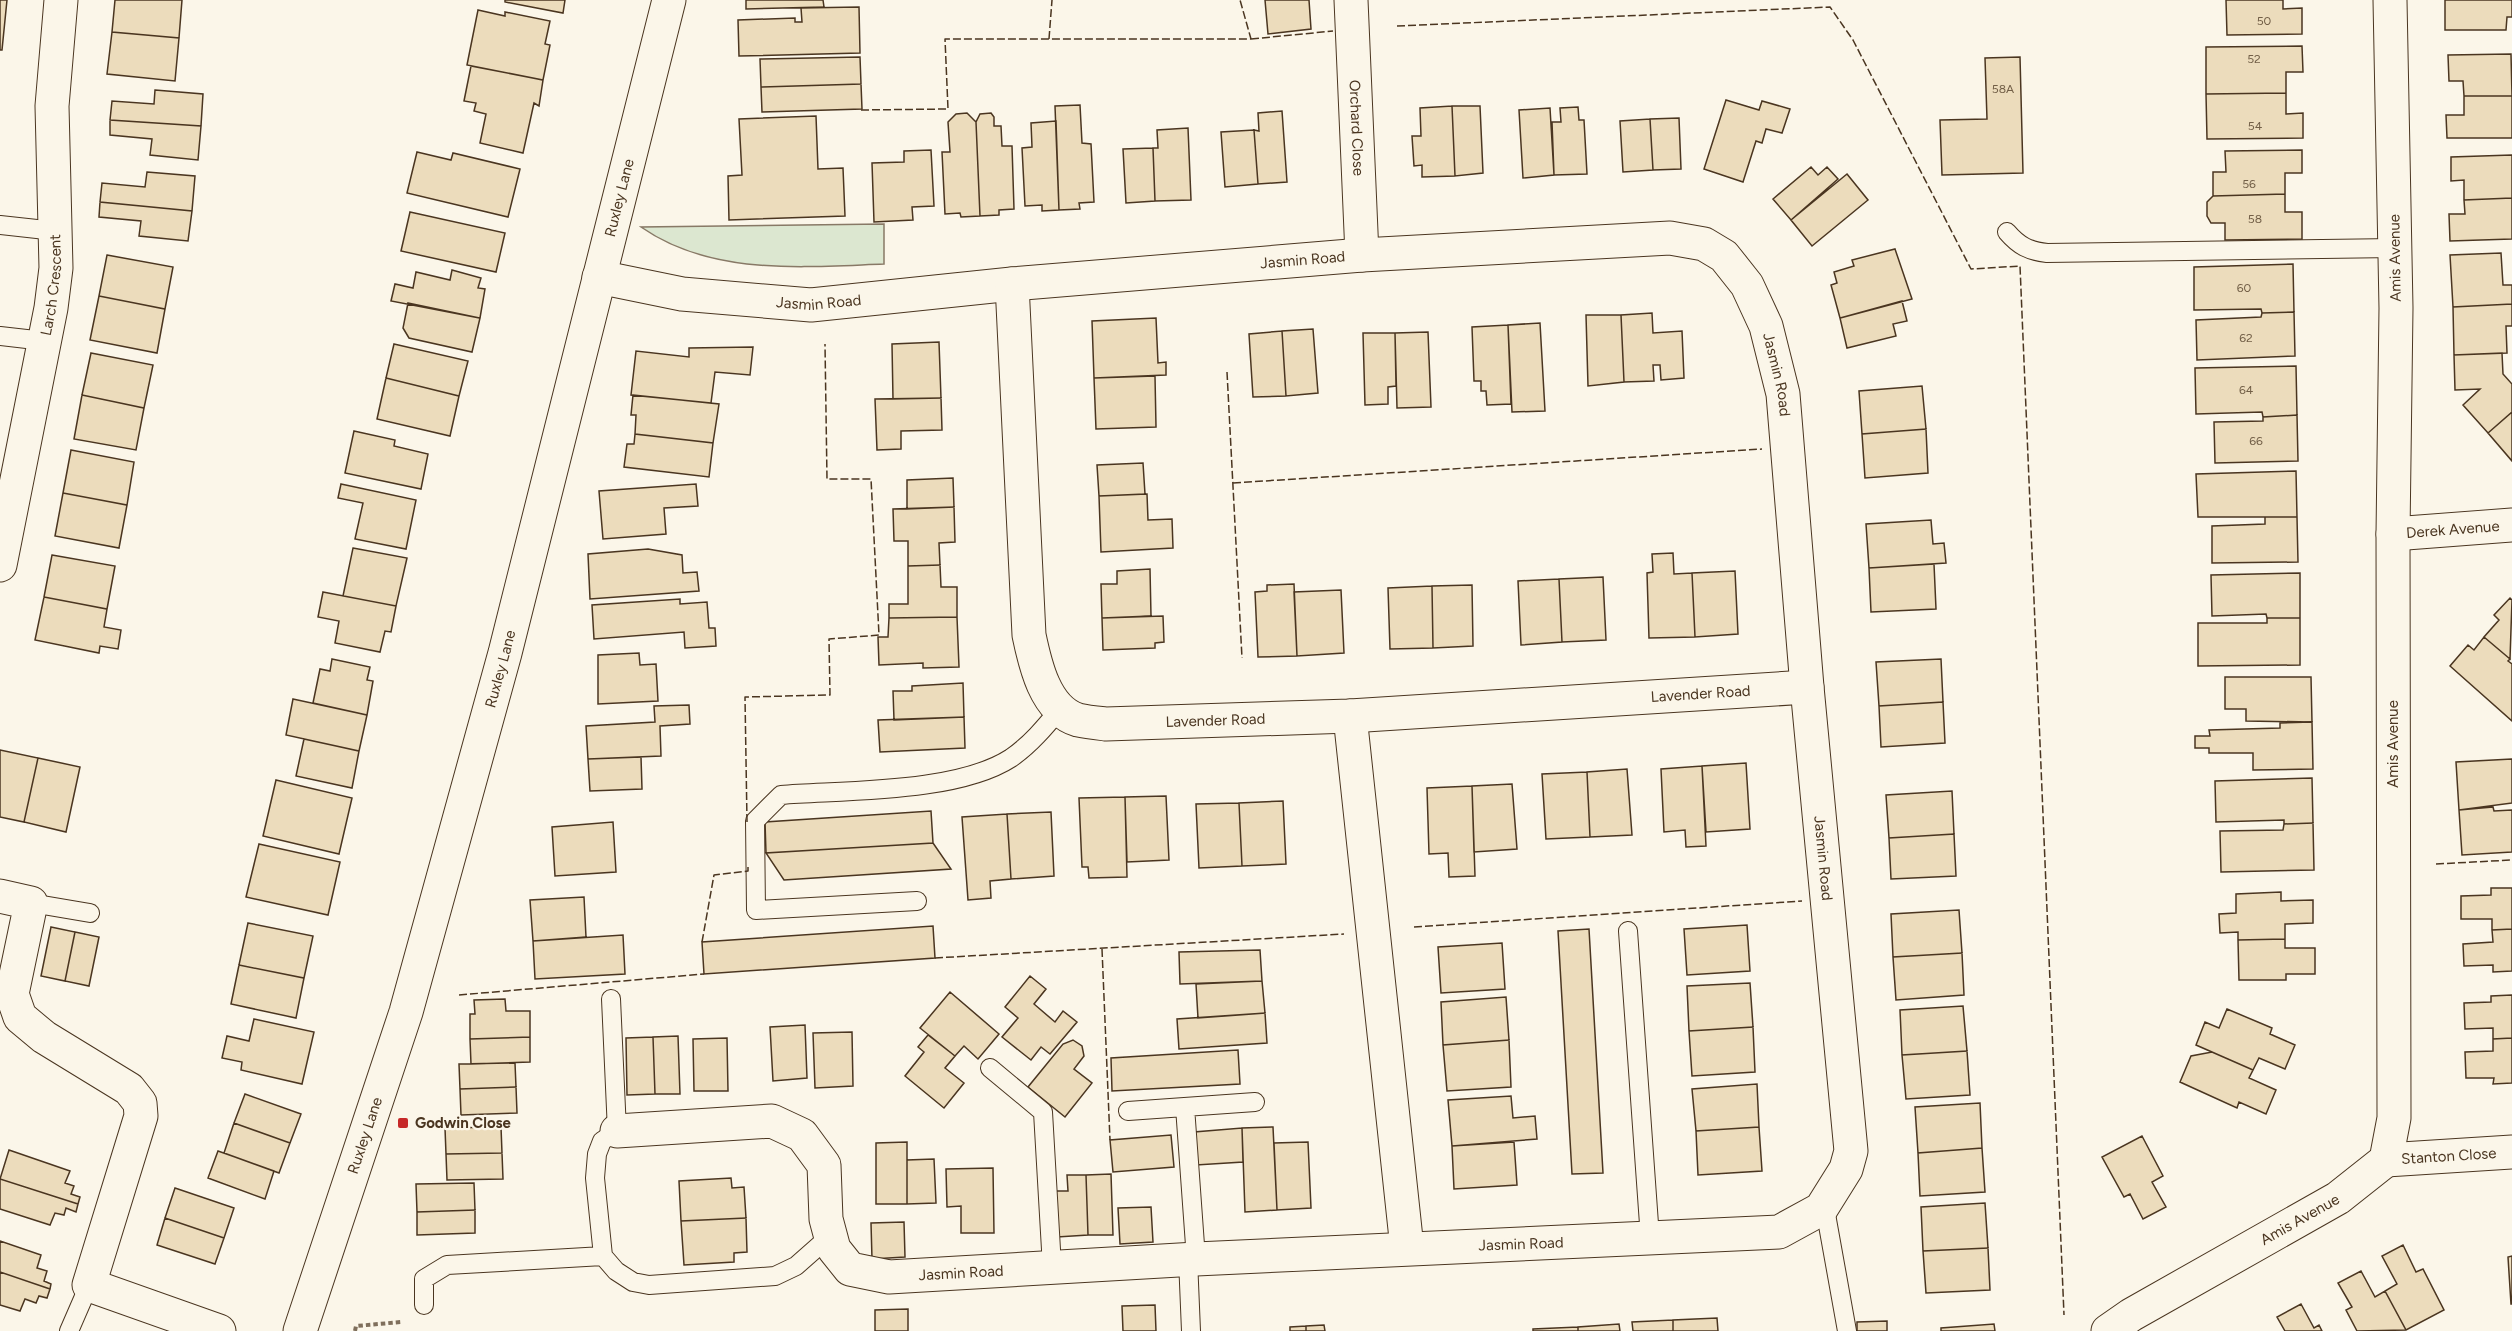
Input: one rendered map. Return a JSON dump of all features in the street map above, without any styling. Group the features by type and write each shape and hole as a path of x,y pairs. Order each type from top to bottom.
{"street":[{"name":"Larch Crescent","path":"0,565 6,504 44,341 56,268 52,106 61,0"},
{"name":"Ruxley Lane","path":"300,1331 406,1012 505,653 669,0"},
{"name":"Orchard Close","path":"1351,0 1362,255"},
{"name":"Amis Avenue","path":"2108,1331 2131,1315 2338,1198 2386,1160 2394,1118 2395,248 2390,0"},
{"name":"Jasmin Road","path":"599,277 682,294 811,305 1012,284 1362,255 1670,238 1704,244 1724,256 1747,285 1766,326 1783,394 1807,687 1851,1151 1846,1169 1821,1209 1779,1232 1407,1248 889,1277 850,1269 834,1249 826,1219 824,1166 802,1135 772,1121 617,1131"},
{"path":"1012,284 1029,635 1038,673 1060,709"},
{"name":"Derek Avenue","path":"2393,534 2512,525"},
{"name":"Lavender Road","path":"1060,709 1077,720 1106,724 1350,716 1807,687"},
{"path":"1350,716 1407,1248"},
{"path":"15,899 12,994 20,1017 44,1037 129,1089 140,1103 141,1116 89,1285 219,1331"},
{"name":"Stanton Close","path":"2386,1160 2512,1152"}],"lane":[{"path":"0,225 55,231"},
{"path":"2007,232 2029,252 2047,253 2395,248"},
{"path":"0,336 44,341"},
{"path":"917,901 756,910 756,821 781,795 948,782 976,774 1009,759 1026,746 1060,709"},
{"path":"15,899 90,913"},
{"path":"1628,931 1650,1238"},
{"path":"611,999 617,1131 602,1141 597,1154 596,1178 603,1256 616,1271 633,1282 649,1285 775,1276 796,1266 830,1236"},
{"path":"990,1068 1043,1112 1052,1267"},
{"path":"1128,1111 1255,1102"},
{"path":"1185,1107 1192,1259 1191,1331"},
{"path":"1824,1203 1847,1331"},
{"path":"424,1305 424,1280 447,1265 603,1256"},
{"path":"69,1331 89,1285"}],"path":[{"path":"355,1331 356,1326 403,1322 424,1305"}],"green space":[{"path":"884,224 884,264 790,267 727,261 697,254 668,243 641,227"}],"building":[{"path":"0,0 7,0 2,50 0,50"},
{"path":"115,0 182,0 179,38 112,32"},
{"path":"505,0 565,0 563,13 505,2"},
{"path":"746,0 823,0 824,7 746,9"},
{"path":"1265,0 1309,0 1311,29 1268,34"},
{"path":"2226,0 2283,0 2283,9 2302,8 2302,34 2227,35"},
{"path":"2445,0 2512,0 2512,17 2507,17 2506,30 2445,30"},
{"path":"859,7 860,53 739,56 738,20 795,18 795,22 802,22 801,8"},
{"path":"478,10 505,16 505,12 550,21 545,44 550,45 543,80 467,65"},
{"path":"112,32 179,38 175,81 107,74"},
{"path":"2302,46 2303,72 2286,72 2286,93 2206,94 2206,47"},
{"path":"2511,54 2512,96 2464,96 2463,81 2449,81 2448,55"},
{"path":"860,57 861,84 761,87 760,59"},
{"path":"2020,57 2023,173 1942,175 1940,120 1987,119 1985,58"},
{"path":"471,66 543,80 539,106 534,103 523,153 480,143 486,114 474,111 476,103 464,101"},
{"path":"861,84 862,109 762,112 761,87"},
{"path":"155,90 203,94 201,126 110,120 112,101 154,104"},
{"path":"2286,93 2286,114 2303,113 2303,138 2207,139 2206,94"},
{"path":"2464,96 2512,96 2512,138 2447,138 2446,115 2464,115"},
{"path":"1726,100 1759,110 1762,101 1790,109 1782,133 1766,129 1762,143 1756,141 1743,182 1704,169"},
{"path":"1080,105 1082,143 1091,144 1094,202 1079,203 1080,209 1059,210 1055,106"},
{"path":"1452,106 1455,176 1422,177 1422,165 1414,166 1412,136 1421,136 1420,108"},
{"path":"1452,106 1480,106 1483,173 1455,176"},
{"path":"1578,107 1579,120 1584,120 1587,174 1554,175 1552,122 1561,122 1560,108"},
{"path":"1550,108 1554,175 1523,178 1519,110"},
{"path":"1282,111 1287,182 1258,184 1254,130 1259,131 1258,113"},
{"path":"967,113 976,122 980,216 961,217 960,213 945,214 942,152 950,152 948,122 956,114"},
{"path":"991,113 994,117 994,126 1001,126 1002,146 1012,146 1014,209 999,210 999,215 980,216 976,122 980,114"},
{"path":"816,116 818,169 843,168 845,216 729,220 728,176 742,175 739,119"},
{"path":"1679,118 1681,169 1653,170 1650,119"},
{"path":"1650,119 1653,170 1623,172 1620,121"},
{"path":"110,120 201,126 198,160 150,155 152,139 110,135"},
{"path":"1056,121 1059,210 1042,211 1042,205 1025,206 1022,148 1032,147 1031,123"},
{"path":"1188,128 1191,200 1155,201 1153,148 1158,148 1157,130"},
{"path":"1254,130 1258,184 1225,187 1221,132"},
{"path":"1153,148 1155,201 1126,203 1123,149"},
{"path":"931,150 934,206 912,207 913,220 874,222 872,163 904,162 904,151"},
{"path":"2302,150 2302,173 2285,173 2285,194 2213,196 2213,172 2226,172 2225,151"},
{"path":"417,152 451,160 453,153 520,169 508,217 407,193"},
{"path":"2512,155 2512,198 2464,200 2464,180 2451,181 2451,157"},
{"path":"1811,167 1818,175 1827,167 1838,179 1791,220 1773,199"},
{"path":"147,172 195,176 192,211 100,202 102,183 145,187"},
{"path":"1847,174 1868,200 1812,246 1791,220"},
{"path":"2285,194 2285,212 2302,212 2302,239 2225,240 2225,223 2211,223 2207,216 2207,202 2213,196"},
{"path":"2512,198 2512,239 2450,241 2449,214 2465,214 2464,200"},
{"path":"100,202 192,211 188,241 139,236 141,221 99,217"},
{"path":"410,212 505,233 496,272 401,251"},
{"path":"1895,249 1912,299 1840,318 1831,285 1837,283 1834,272 1854,266 1852,260"},
{"path":"2501,253 2503,285 2512,285 2512,304 2453,307 2450,255"},
{"path":"107,255 173,267 165,309 99,296"},
{"path":"2293,264 2294,312 2262,313 2261,309 2194,310 2194,267"},
{"path":"452,270 481,278 478,288 485,289 480,318 391,301 395,284 413,288 416,272 450,280"},
{"path":"99,296 165,309 157,353 90,340"},
{"path":"1902,301 1907,321 1893,324 1896,336 1847,348 1840,318"},
{"path":"408,303 480,318 472,352 409,338 403,328"},
{"path":"2512,304 2512,326 2506,326 2507,353 2454,355 2453,307"},
{"path":"2294,312 2295,356 2197,360 2196,320 2261,317 2262,313"},
{"path":"1652,313 1653,333 1682,331 1684,378 1661,380 1660,365 1653,365 1654,381 1624,382 1621,315"},
{"path":"1586,315 1621,315 1624,382 1588,386"},
{"path":"1156,318 1158,363 1166,362 1166,375 1094,378 1092,321"},
{"path":"1540,323 1545,411 1512,412 1508,325"},
{"path":"1508,325 1511,404 1487,405 1486,391 1481,391 1481,381 1474,381 1472,327"},
{"path":"1313,329 1318,393 1286,396 1282,331"},
{"path":"1282,331 1286,396 1253,397 1249,334"},
{"path":"1428,332 1431,407 1397,408 1395,333"},
{"path":"1363,333 1395,333 1396,386 1388,387 1388,404 1365,405"},
{"path":"939,342 941,398 893,399 892,344"},
{"path":"394,344 468,361 459,396 386,378"},
{"path":"753,347 750,375 715,372 711,403 631,395 636,351 689,357 689,348"},
{"path":"91,353 153,365 144,408 82,395"},
{"path":"2502,353 2503,374 2512,384 2512,412 2488,433 2463,405 2480,389 2455,390 2454,355"},
{"path":"2296,366 2297,415 2263,417 2262,412 2196,414 2195,368"},
{"path":"1155,376 1156,427 1096,429 1094,378"},
{"path":"386,378 459,396 450,436 377,419"},
{"path":"1922,386 1926,429 1862,434 1859,391"},
{"path":"82,395 144,408 136,450 74,439"},
{"path":"633,395 719,404 713,443 635,434 636,415 631,415"},
{"path":"941,398 942,430 901,431 901,449 877,450 875,399"},
{"path":"2512,412 2512,461 2488,433"},
{"path":"2297,415 2298,461 2215,463 2214,422 2263,421 2263,417"},
{"path":"1926,429 1928,473 1865,478 1862,434"},
{"path":"354,431 395,440 394,446 428,454 421,489 345,473"},
{"path":"635,434 713,443 709,477 624,467 627,444 634,444"},
{"path":"71,450 134,462 127,505 63,493"},
{"path":"1143,463 1145,494 1099,496 1097,465"},
{"path":"2296,471 2297,517 2198,517 2196,474"},
{"path":"953,478 954,507 907,509 907,480"},
{"path":"341,484 416,500 406,549 355,539 363,503 338,498"},
{"path":"696,484 698,506 664,508 666,534 603,539 599,491"},
{"path":"63,493 127,505 119,548 55,536"},
{"path":"1147,494 1148,520 1172,519 1173,548 1101,552 1099,496"},
{"path":"954,507 955,542 939,543 940,565 908,566 908,541 894,541 893,509"},
{"path":"2265,517 2297,517 2298,562 2212,563 2212,526 2265,524"},
{"path":"1931,520 1933,544 1944,543 1946,563 1869,568 1866,524"},
{"path":"353,548 407,558 396,606 343,596"},
{"path":"648,549 682,555 683,573 697,572 699,591 590,599 588,554"},
{"path":"1673,553 1674,574 1692,573 1695,637 1649,638 1647,573 1653,572 1652,554"},
{"path":"52,555 115,566 107,609 44,597"},
{"path":"1934,564 1936,609 1871,612 1869,568"},
{"path":"940,565 941,587 957,587 957,617 889,618 889,604 908,604 908,566"},
{"path":"1150,569 1151,616 1102,618 1101,584 1117,584 1117,571"},
{"path":"1735,571 1738,634 1695,637 1692,573"},
{"path":"2300,573 2300,618 2267,618 2266,614 2212,616 2211,575"},
{"path":"1603,577 1606,640 1562,642 1559,579"},
{"path":"1559,579 1562,642 1521,645 1518,581"},
{"path":"1294,584 1297,656 1258,657 1255,592 1267,591 1267,585"},
{"path":"1472,585 1473,646 1433,648 1432,586"},
{"path":"1432,586 1433,648 1390,649 1388,588"},
{"path":"1341,590 1344,653 1297,656 1294,592"},
{"path":"323,592 396,606 391,632 385,631 380,652 335,643 339,621 318,617"},
{"path":"44,597 107,609 104,627 121,630 118,649 100,646 99,653 35,640"},
{"path":"2510,598 2512,600 2510,659 2484,637 2499,620 2494,615"},
{"path":"680,599 680,604 707,602 709,628 715,628 716,646 685,648 684,632 594,639 592,605"},
{"path":"1163,616 1164,642 1155,643 1155,648 1103,650 1102,618"},
{"path":"957,617 959,667 923,668 923,663 879,665 878,637 888,637 889,618"},
{"path":"2267,618 2300,618 2300,665 2198,666 2198,623 2267,623"},
{"path":"2484,637 2510,659 2508,661 2512,664 2512,721 2450,666 2468,645 2474,650"},
{"path":"639,653 640,665 656,664 658,701 598,704 598,655"},
{"path":"332,659 370,667 367,680 373,681 367,715 313,703 320,669 330,671"},
{"path":"1941,659 1943,702 1879,706 1876,662"},
{"path":"2225,677 2311,677 2312,722 2246,721 2246,709 2225,709"},
{"path":"963,683 964,717 894,720 893,691 912,691 912,686"},
{"path":"293,699 367,715 359,751 286,735"},
{"path":"1943,702 1945,743 1881,747 1879,706"},
{"path":"689,705 690,724 660,726 661,756 588,759 586,726 655,722 654,706"},
{"path":"964,717 965,748 880,752 878,720"},
{"path":"2312,722 2313,769 2253,770 2253,753 2209,753 2209,748 2195,748 2195,736 2210,736 2209,730 2280,728 2280,723"},
{"path":"304,739 359,751 352,788 296,776"},
{"path":"0,750 38,758 24,822 0,817"},
{"path":"641,757 642,789 590,791 588,759"},
{"path":"38,758 80,767 66,832 24,822"},
{"path":"2512,759 2512,803 2459,810 2456,762"},
{"path":"1746,763 1750,829 1706,832 1702,766"},
{"path":"1702,766 1706,846 1686,847 1685,830 1664,832 1661,769"},
{"path":"1627,769 1632,835 1590,837 1587,772"},
{"path":"1587,772 1590,837 1546,839 1542,774"},
{"path":"2312,778 2313,823 2284,824 2284,820 2216,822 2215,781"},
{"path":"276,780 352,798 339,854 263,836"},
{"path":"1512,784 1517,849 1474,852 1472,786"},
{"path":"1472,786 1475,876 1449,877 1448,853 1429,854 1427,788"},
{"path":"1952,791 1954,834 1889,838 1886,795"},
{"path":"1166,796 1169,860 1127,862 1125,797"},
{"path":"1125,797 1127,877 1089,878 1088,867 1082,867 1079,798"},
{"path":"1283,801 1286,864 1242,866 1239,803"},
{"path":"1239,803 1242,866 1199,868 1196,804"},
{"path":"2493,807 2494,811 2512,810 2512,852 2462,855 2459,810"},
{"path":"931,811 933,843 766,853 765,822"},
{"path":"1051,812 1054,876 1011,879 1007,814"},
{"path":"1007,814 1011,879 990,881 991,898 968,900 962,817"},
{"path":"613,822 616,872 555,876 552,827"},
{"path":"2313,823 2314,870 2221,872 2220,831 2283,830 2284,824"},
{"path":"1954,834 1956,876 1891,879 1889,838"},
{"path":"933,843 951,869 784,880 766,853"},
{"path":"259,844 340,862 328,915 246,897"},
{"path":"2491,888 2512,888 2512,929 2492,930 2492,919 2461,919 2461,896 2491,895"},
{"path":"2281,892 2281,901 2313,900 2313,923 2285,924 2285,939 2238,940 2238,932 2220,933 2219,914 2236,913 2236,894"},
{"path":"584,897 586,937 533,941 530,900"},
{"path":"1959,910 1962,953 1893,957 1891,914"},
{"path":"248,923 313,936 304,978 239,965"},
{"path":"1747,925 1750,971 1687,975 1684,929"},
{"path":"933,926 935,958 704,974 702,942"},
{"path":"51,927 75,932 65,981 41,976"},
{"path":"1589,929 1603,1173 1572,1174 1558,931"},
{"path":"2512,929 2512,971 2493,972 2493,965 2464,966 2463,944 2493,942 2492,930"},
{"path":"75,932 99,937 89,986 65,981"},
{"path":"623,935 625,974 535,979 533,941"},
{"path":"2285,939 2285,948 2315,948 2315,974 2286,974 2286,980 2239,980 2238,940"},
{"path":"1502,943 1505,989 1441,993 1438,947"},
{"path":"1260,950 1262,981 1180,984 1179,952"},
{"path":"1962,953 1964,995 1896,1000 1893,957"},
{"path":"239,965 304,978 296,1018 231,1004"},
{"path":"1030,976 1046,989 1034,1004 1055,1022 1063,1011 1077,1022 1050,1054 1041,1047 1031,1060 1002,1037 1018,1018 1005,1007"},
{"path":"1262,981 1265,1013 1198,1018 1196,984"},
{"path":"1750,983 1753,1027 1689,1031 1687,986"},
{"path":"950,992 999,1034 978,1059 964,1046 955,1056 920,1028"},
{"path":"2512,995 2512,1038 2493,1039 2493,1028 2465,1029 2464,1003 2491,1002 2491,996"},
{"path":"1506,997 1509,1040 1443,1045 1441,1002"},
{"path":"505,999 506,1011 530,1011 530,1037 470,1039 470,1014 475,1014 474,1000"},
{"path":"1963,1006 1967,1051 1902,1055 1900,1010"},
{"path":"2227,1009 2272,1028 2270,1034 2295,1045 2285,1069 2259,1058 2253,1070 2196,1045 2205,1022 2219,1028"},
{"path":"1265,1013 1267,1043 1179,1049 1177,1019"},
{"path":"254,1019 314,1032 302,1084 241,1070 242,1062 222,1058 227,1036 249,1041"},
{"path":"805,1025 807,1078 773,1081 770,1027"},
{"path":"1753,1027 1755,1072 1692,1076 1689,1031"},
{"path":"852,1032 853,1086 815,1088 813,1033"},
{"path":"928,1035 955,1056 945,1068 964,1083 944,1108 905,1076 924,1052 918,1047"},
{"path":"678,1036 680,1094 655,1094 653,1037"},
{"path":"530,1037 530,1062 471,1064 470,1039"},
{"path":"653,1037 655,1094 627,1095 626,1038"},
{"path":"727,1038 728,1091 694,1091 693,1039"},
{"path":"2512,1038 2512,1083 2493,1084 2494,1078 2466,1078 2465,1052 2493,1051 2493,1039"},
{"path":"1073,1040 1082,1046 1084,1056 1074,1069 1092,1083 1065,1117 1028,1087 1063,1044"},
{"path":"1509,1040 1511,1087 1447,1091 1443,1045"},
{"path":"1238,1050 1240,1084 1112,1091 1111,1058"},
{"path":"1967,1051 1970,1095 1906,1099 1902,1055"},
{"path":"2212,1052 2253,1070 2249,1078 2276,1090 2266,1114 2239,1102 2237,1108 2180,1082 2191,1056"},
{"path":"515,1063 516,1087 460,1089 459,1064"},
{"path":"1757,1084 1759,1127 1696,1131 1692,1089"},
{"path":"516,1087 517,1113 461,1115 460,1089"},
{"path":"245,1094 301,1114 290,1143 234,1123"},
{"path":"1511,1096 1513,1118 1535,1116 1537,1139 1452,1146 1448,1100"},
{"path":"1980,1103 1982,1148 1918,1153 1915,1107"},
{"path":"234,1123 290,1143 279,1173 224,1153"},
{"path":"501,1127 502,1153 446,1154 445,1128"},
{"path":"1273,1127 1277,1210 1245,1212 1242,1128"},
{"path":"1759,1127 1762,1171 1698,1175 1696,1131"},
{"path":"1242,1128 1243,1162 1196,1165 1194,1132"},
{"path":"1171,1135 1174,1167 1113,1172 1110,1140"},
{"path":"2142,1136 2163,1176 2152,1182 2166,1207 2143,1219 2130,1194 2124,1197 2102,1157"},
{"path":"907,1142 907,1204 876,1204 876,1143"},
{"path":"1308,1142 1311,1208 1277,1210 1274,1143"},
{"path":"1514,1142 1517,1185 1454,1189 1452,1146"},
{"path":"1982,1148 1985,1192 1920,1196 1918,1153"},
{"path":"9,1150 70,1171 65,1183 74,1186 71,1194 80,1197 78,1204 0,1179"},
{"path":"218,1151 274,1171 265,1199 208,1178"},
{"path":"502,1153 503,1179 447,1180 446,1154"},
{"path":"934,1159 936,1203 907,1204 907,1160"},
{"path":"993,1168 994,1233 961,1233 961,1206 947,1207 946,1169"},
{"path":"1111,1174 1113,1235 1088,1235 1086,1175"},
{"path":"1067,1175 1086,1175 1088,1235 1057,1237 1056,1191 1068,1191"},
{"path":"731,1178 732,1188 744,1187 746,1218 681,1221 679,1181"},
{"path":"0,1179 78,1204 76,1212 66,1208 64,1215 55,1213 50,1225 0,1209"},
{"path":"474,1183 475,1210 417,1212 416,1184"},
{"path":"175,1188 234,1208 224,1238 165,1218"},
{"path":"1985,1203 1988,1248 1923,1251 1921,1207"},
{"path":"1151,1207 1153,1242 1120,1244 1118,1208"},
{"path":"475,1210 475,1233 417,1235 417,1212"},
{"path":"165,1218 224,1238 215,1264 157,1245"},
{"path":"746,1218 747,1252 734,1253 734,1262 684,1265 681,1221"},
{"path":"904,1222 905,1257 872,1259 871,1223"},
{"path":"0,1241 41,1255 37,1268 47,1271 44,1281 51,1284 50,1289 0,1272"},
{"path":"2403,1245 2416,1272 2423,1269 2444,1310 2406,1330 2385,1291 2397,1284 2382,1256"},
{"path":"1988,1248 1990,1290 1926,1293 1923,1251"},
{"path":"2512,1256 2512,1304 2511,1304 2508,1257"},
{"path":"2361,1271 2375,1297 2385,1291 2406,1330 2357,1331 2346,1310 2352,1307 2338,1283"},
{"path":"0,1272 50,1289 47,1298 39,1296 36,1303 25,1299 20,1311 0,1305"},
{"path":"2301,1304 2314,1328 2319,1325 2322,1331 2285,1331 2277,1317"},
{"path":"1155,1305 1156,1331 1123,1331 1122,1306"},
{"path":"908,1309 908,1331 875,1331 875,1310"},
{"path":"1717,1318 1718,1331 1673,1331 1673,1320"},
{"path":"1673,1320 1673,1331 1633,1331 1632,1322"},
{"path":"1887,1321 1887,1331 1857,1331 1857,1322"},
{"path":"1619,1324 1620,1331 1578,1331 1578,1327"},
{"path":"1994,1324 1995,1331 1941,1331 1941,1328"},
{"path":"1324,1325 1325,1331 1306,1331 1306,1326"},
{"path":"1306,1326 1306,1331 1290,1331 1290,1327"},
{"path":"1578,1327 1578,1331 1533,1331 1533,1329"}],"fence":[{"path":"1049,39 1052,0"},
{"path":"861,110 948,109 945,39 1251,39 1240,0"},
{"path":"1397,26 1830,7 1853,40 1971,269 2020,266 2064,1315"},
{"path":"1251,39 1333,31"},
{"path":"747,822 745,697 830,695 829,639 879,635 871,479 827,479 825,344"},
{"path":"1227,372 1242,658"},
{"path":"1233,483 1762,449"},
{"path":"2436,864 2512,860"},
{"path":"702,942 714,875 748,871 748,867"},
{"path":"1414,927 1802,901"},
{"path":"935,958 1344,934"},
{"path":"1102,949 1110,1140"},
{"path":"459,995 704,974"}],"place":[{"name":"Godwin Close","path":"403,1123"}]}
